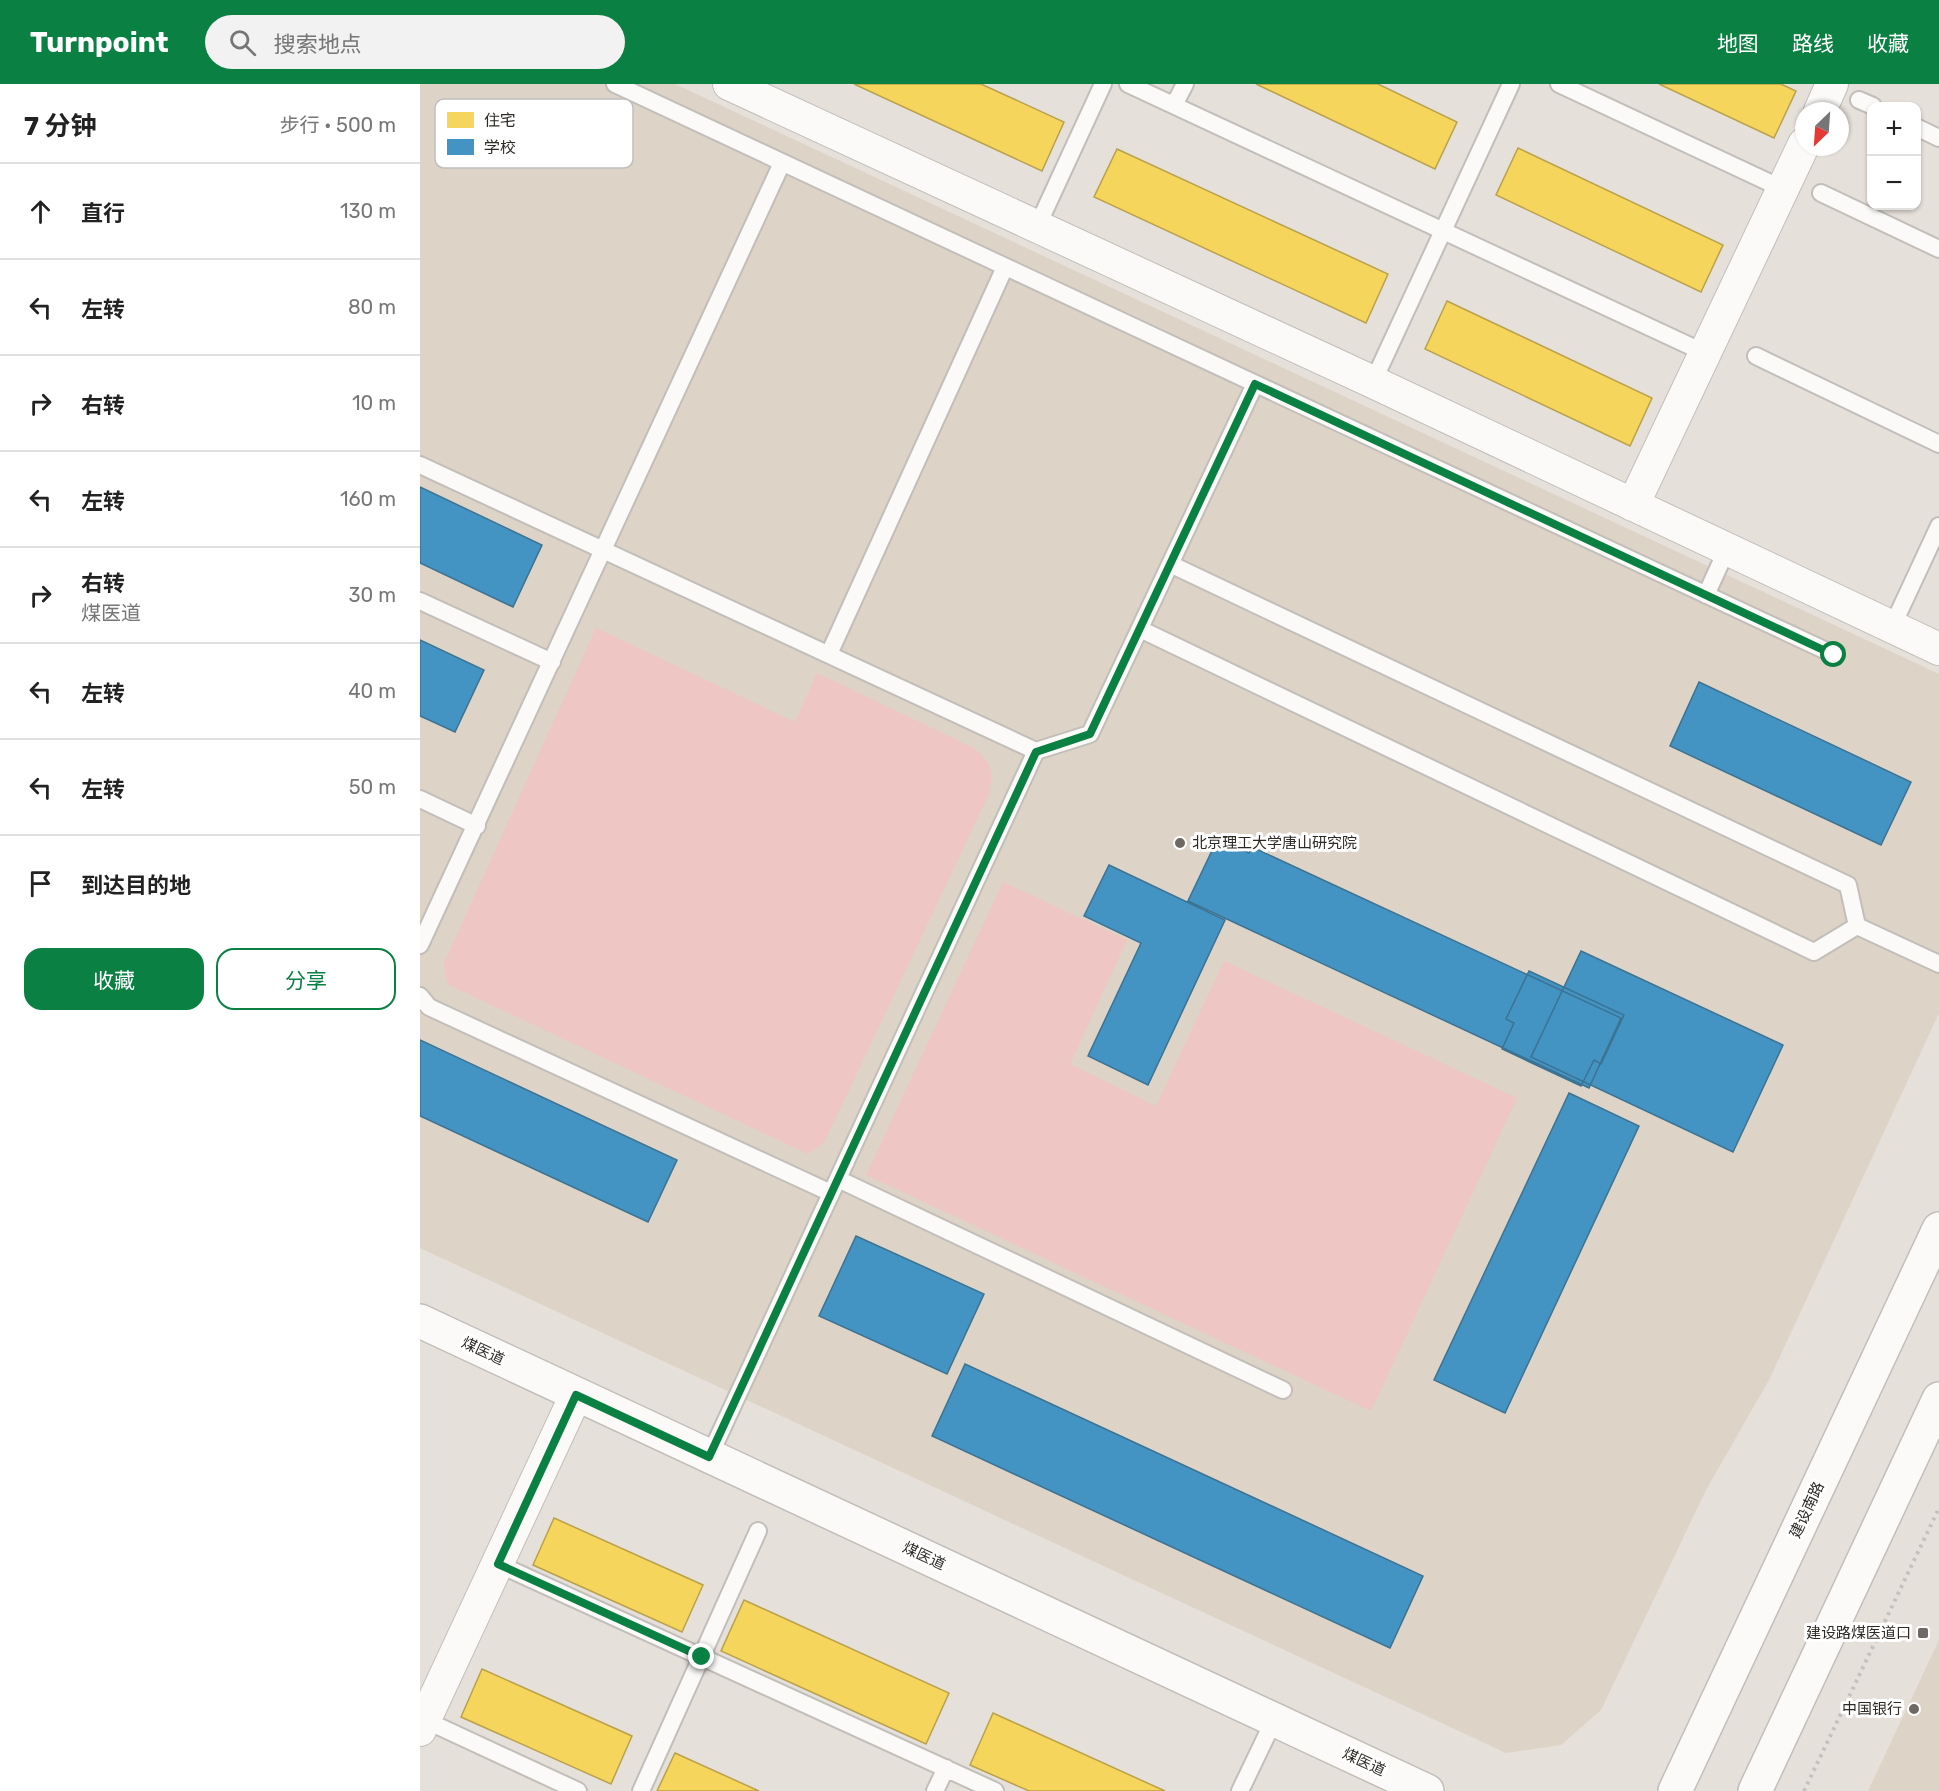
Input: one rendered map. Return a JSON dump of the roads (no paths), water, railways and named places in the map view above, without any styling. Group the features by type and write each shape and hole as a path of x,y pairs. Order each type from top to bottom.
{"street":[{"path":"729,84 1373,382 1939,649"},
{"path":"1633,505 1798,156"},
{"name":"建设南路","path":"1675,1791 1939,1229"},
{"name":"煤医道","path":"420,1322 1427,1791"},
{"path":"422,1725 576,1395"},
{"path":"1755,1791 1939,1399"}],"lane":[{"path":"615,84 1834,655"},
{"path":"1037,226 1103,84"},
{"path":"1128,84 1705,353"},
{"path":"1174,105 1185,84"},
{"path":"1373,382 1511,84"},
{"path":"1559,84 1783,189"},
{"path":"1921,129 1939,138"},
{"path":"420,945 425,922 477,826 782,163"},
{"path":"1821,193 1939,249"},
{"path":"828,654 1005,267"},
{"path":"1756,356 1939,444"},
{"path":"420,465 1036,752 1090,734 1255,384"},
{"path":"1892,627 1939,526"},
{"path":"1706,595 1727,549"},
{"path":"1170,564 1848,885 1857,926"},
{"path":"420,601 552,662"},
{"path":"1140,629 1814,952 1857,926"},
{"path":"709,1457 1036,752"},
{"path":"420,799 477,826"},
{"path":"1857,926 1939,964"},
{"path":"420,996 429,1007 835,1186 1283,1390"},
{"path":"641,1791 758,1531"},
{"path":"498,1564 995,1791"},
{"path":"1240,1791 1274,1719"},
{"path":"422,1725 578,1791"},
{"path":"935,1791 946,1768"}],"place":[{"name":"北京理工大学唐山研究院","path":"1180,843"},
{"name":"建设路煤医道口","path":"1923,1633"},
{"name":"中国银行","path":"1914,1709"}]}
